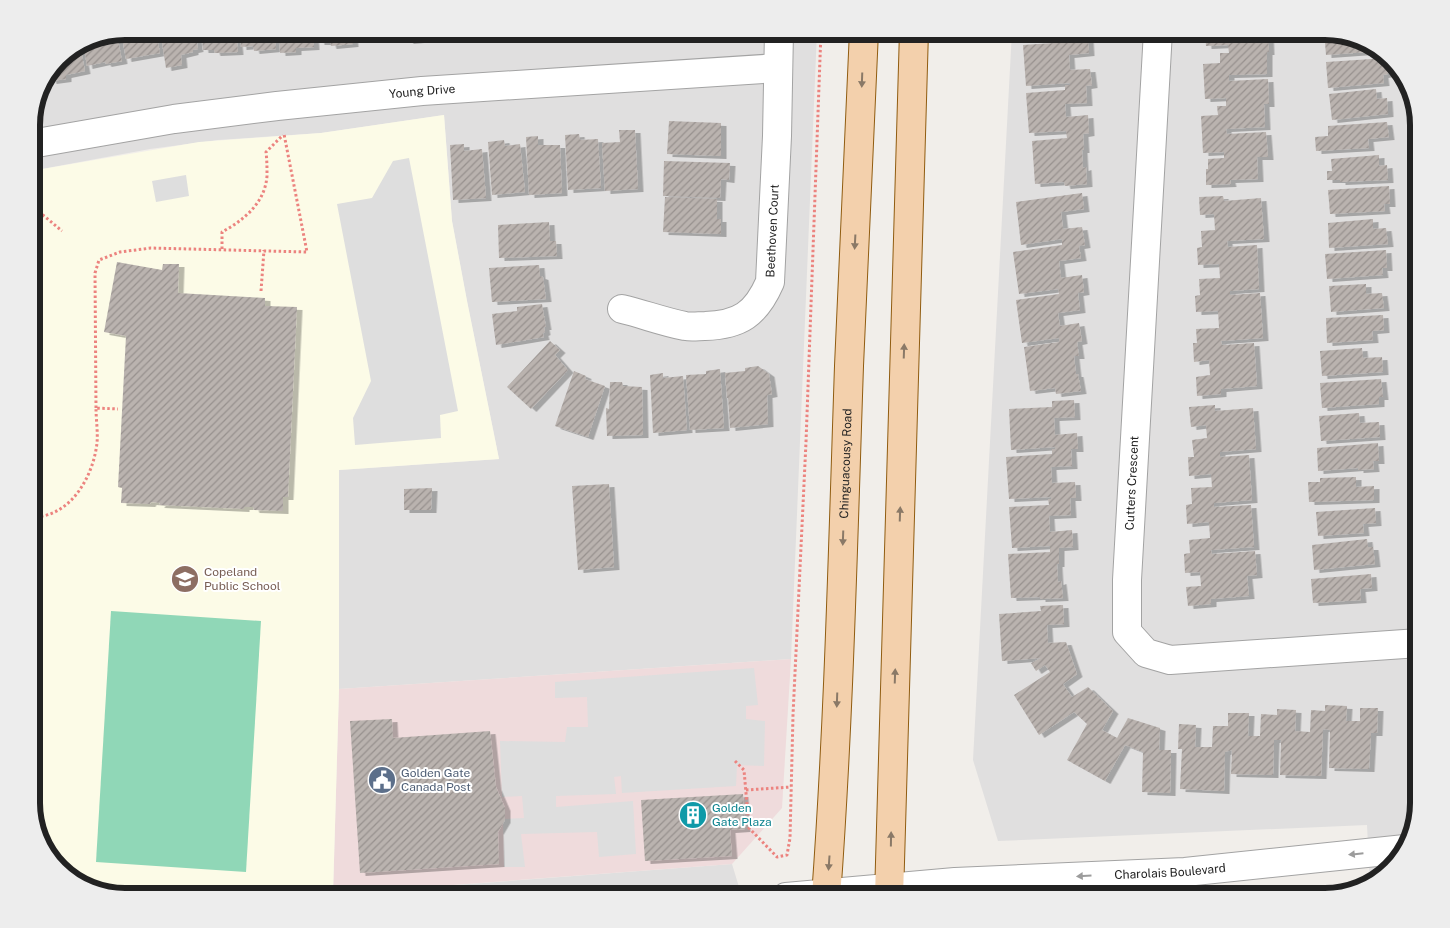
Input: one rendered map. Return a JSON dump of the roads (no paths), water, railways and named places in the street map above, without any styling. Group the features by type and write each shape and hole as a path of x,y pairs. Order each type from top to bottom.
{"main road":[{"name":"Chinguacousy Road","path":"826,888 835,766 850,329 864,40"},
{"path":"889,888 914,40"}],"street":[{"path":"778,68 779,40"},
{"name":"Cutters Crescent","path":"1157,40 1127,580 1127,632 1146,654 1170,660 1410,644"},
{"name":"Young Drive","path":"40,142 174,119 422,91 778,68"},
{"name":"Beethoven Court","path":"622,309 687,326 719,325 738,320 755,308 764,296 770,282 778,68"},
{"name":"Charolais Boulevard","path":"915,888 955,882 1185,872 1396,850"}],"place":[{"name":"Copeland Public School","path":"185,579"},
{"name":"Golden Gate Canada Post","path":"382,780"},
{"name":"Golden Gate Plaza","path":"693,815"}]}
